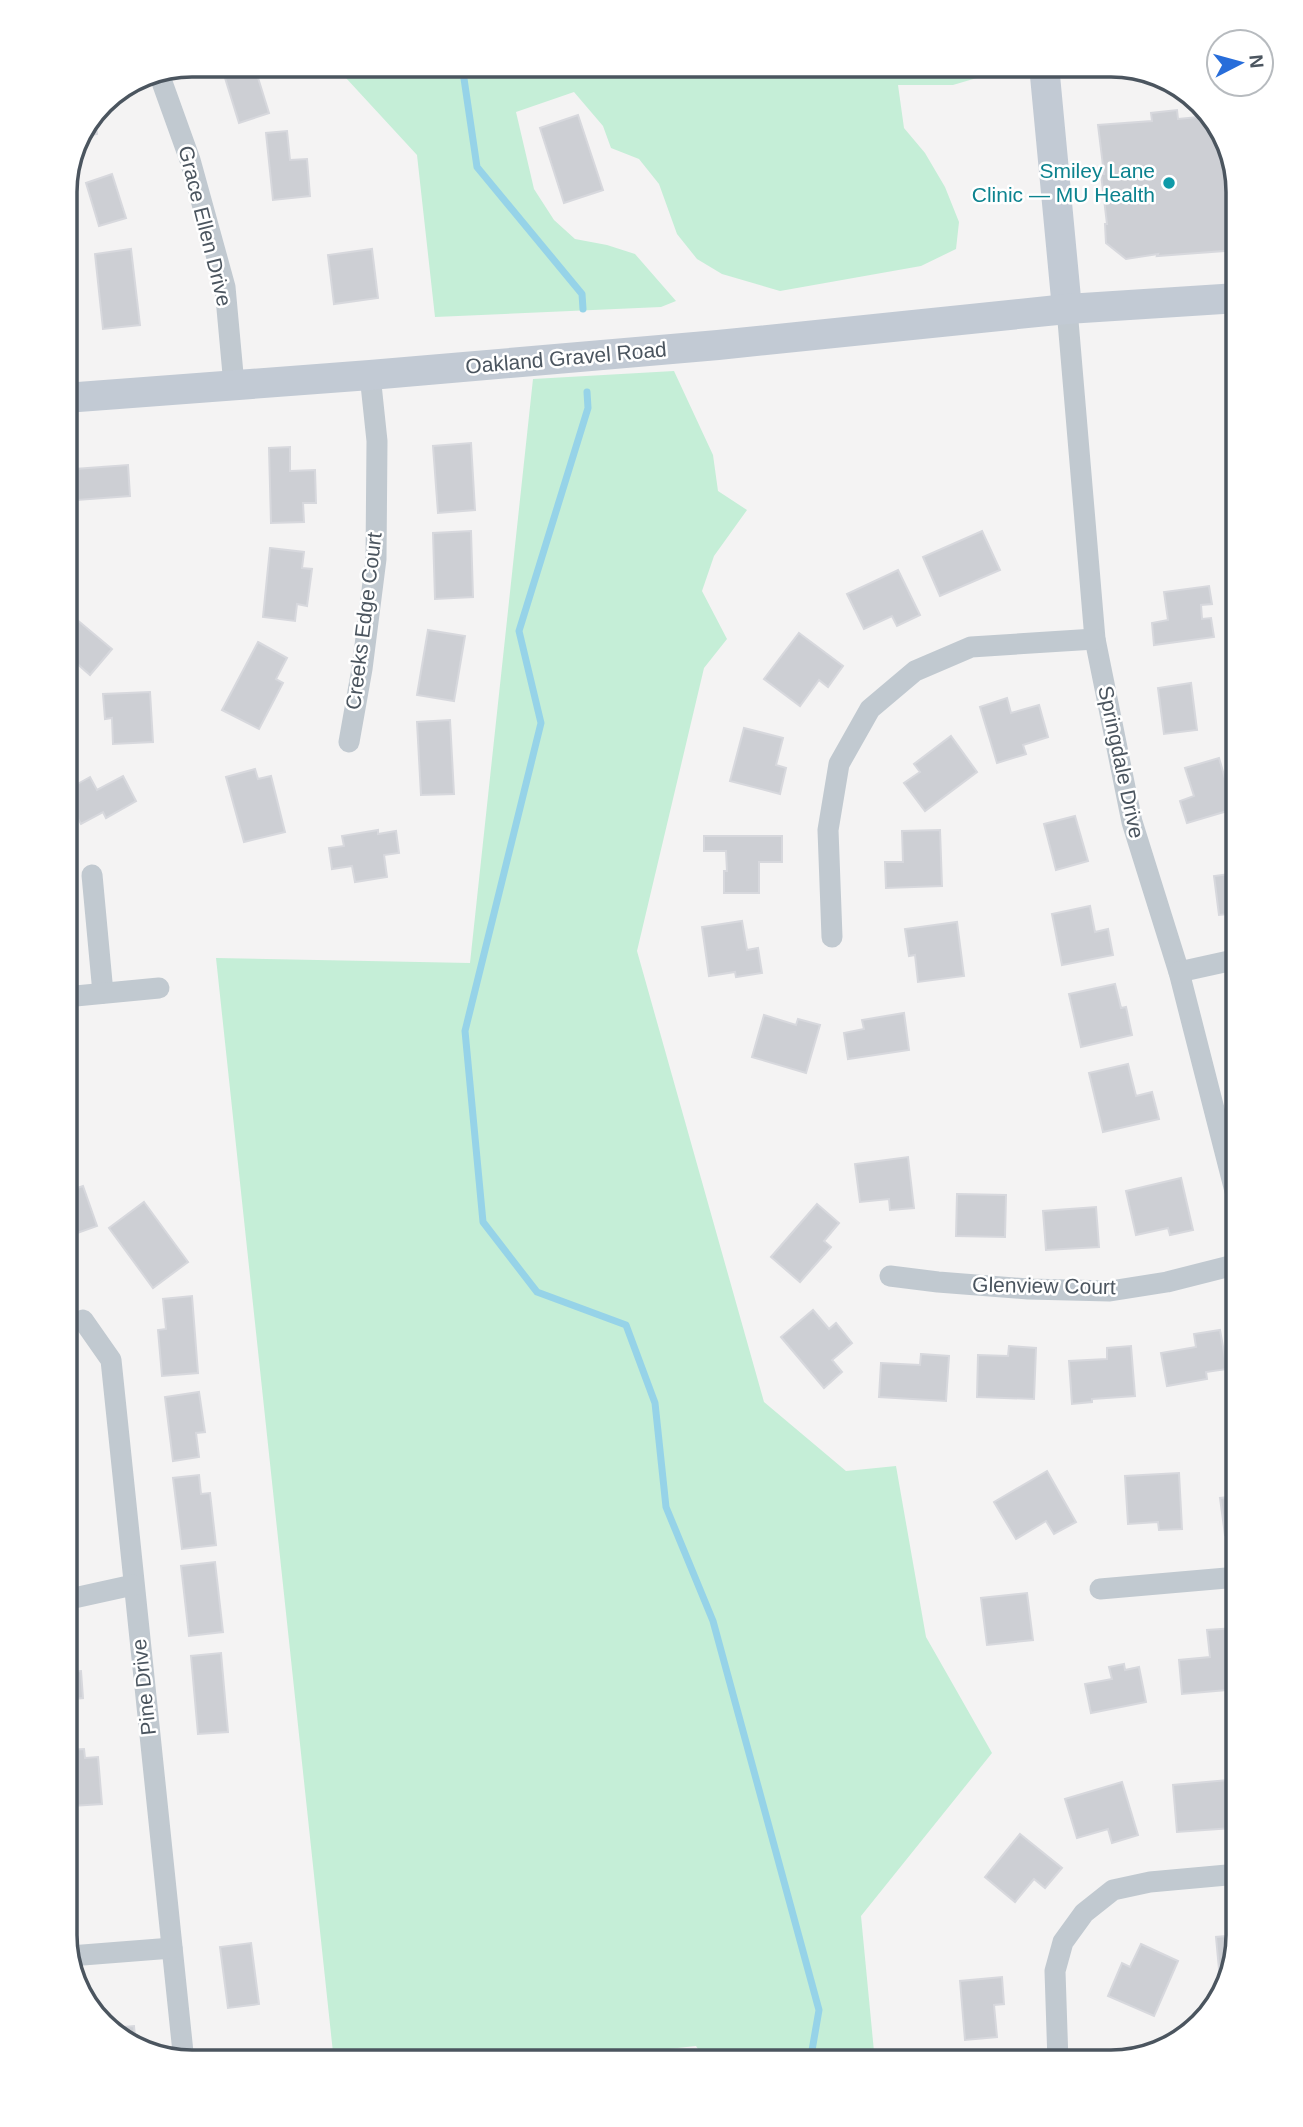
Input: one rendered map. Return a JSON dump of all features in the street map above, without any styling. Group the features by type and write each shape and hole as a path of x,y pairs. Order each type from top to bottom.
{"street":[{"path":"1045,77 1067,309"},
{"name":"Grace Ellen Drive","path":"162,81 190,160 225,288 234,385"},
{"name":"Oakland Gravel Road","path":"77,397 718,345 1067,309 1226,299"},
{"name":"Springdale Drive","path":"1067,309 1095,639 1132,822 1179,972 1226,1156"},
{"name":"Creeks Edge Court","path":"349,742 362,669 376,559 377,441 370,375"},
{"path":"832,937 828,830 839,764 870,709 915,671 971,647 1095,639"},
{"path":"92,875 103,993"},
{"path":"1179,972 1226,962"},
{"path":"77,996 159,988"},
{"name":"Glenview Court","path":"890,1276 1028,1289 1110,1291 1167,1282 1226,1267"},
{"name":"Pine Drive","path":"83,1320 111,1360 183,2050"},
{"path":"1100,1589 1226,1578"},
{"path":"77,1597 133,1585"},
{"path":"1058,2050 1055,1971 1063,1942 1084,1913 1113,1890 1150,1882 1226,1875"},
{"path":"79,1955 172,1948"}],"green space":[{"path":"345,77 980,77 953,85 898,85 904,128 925,153 945,187 959,222 956,249 921,266 780,291 722,274 697,259 677,234 659,184 639,159 611,148 603,126 574,92 516,112 534,189 554,220 575,239 635,254 676,301 661,307 435,317 417,155"},
{"path":"674,371 713,455 718,491 747,510 714,556 702,591 727,639 704,668 637,951 764,1402 846,1471 896,1466 926,1637 992,1753 861,1916 874,2050 699,2050 696,2046 660,2050 333,2050 216,958 470,963 533,379"}],"building":[{"path":"225,77 258,77 269,113 239,123"},
{"name":"Smiley Lane Clinic — MU Health","path":"1177,110 1178,119 1198,117 1207,128 1224,169 1226,251 1157,256 1158,254 1126,259 1106,243 1107,224 1101,174 1104,174 1098,125 1152,121 1151,113"},
{"path":"578,115 603,190 564,203 540,128"},
{"path":"287,131 290,160 307,159 310,196 273,200 266,133"},
{"path":"112,174 126,218 99,226 86,183"},
{"path":"131,249 140,325 103,329 95,254"},
{"path":"372,249 378,298 334,304 328,255"},
{"path":"471,443 475,510 438,513 433,446"},
{"path":"290,447 290,471 315,470 316,503 303,503 304,522 271,523 269,448"},
{"path":"128,465 130,496 77,500 77,469"},
{"path":"471,531 473,597 435,599 433,533"},
{"path":"982,531 1000,570 940,596 923,557"},
{"path":"270,548 304,552 302,568 312,569 307,606 297,604 295,621 263,617"},
{"path":"898,570 920,615 897,626 892,616 864,629 847,594"},
{"path":"1209,586 1212,604 1201,605 1202,619 1211,618 1214,637 1154,645 1152,623 1168,620 1164,592"},
{"path":"77,620 112,649 90,675 77,664"},
{"path":"428,630 465,636 454,701 417,695"},
{"path":"799,633 843,666 828,687 819,680 800,706 764,679"},
{"path":"258,642 287,658 276,679 283,683 259,729 222,710"},
{"path":"1191,683 1197,730 1164,734 1158,688"},
{"path":"150,692 153,742 113,744 112,718 105,719 103,694"},
{"path":"1007,698 1011,713 1039,705 1048,737 1023,745 1026,754 997,763 980,707"},
{"path":"450,720 454,794 421,795 417,722"},
{"path":"744,728 783,738 776,765 786,768 780,794 730,781"},
{"path":"951,736 977,772 925,811 904,783 920,772 914,764"},
{"path":"1219,758 1226,782 1226,811 1187,823 1180,801 1194,796 1185,768"},
{"path":"255,769 258,779 271,776 285,832 244,842 226,777"},
{"path":"123,776 136,801 106,818 103,812 81,824 77,817 77,784 90,777 97,790"},
{"path":"1075,816 1088,861 1056,870 1044,824"},
{"path":"378,830 378,834 396,831 399,853 384,855 387,877 355,882 352,866 332,869 329,848 344,846 342,836"},
{"path":"940,830 942,886 886,888 885,862 903,862 902,831"},
{"path":"704,836 782,836 782,862 759,862 759,893 724,893 726,851 704,851"},
{"path":"1226,874 1226,914 1219,915 1214,876"},
{"path":"1090,906 1095,932 1108,929 1113,955 1062,965 1052,914"},
{"path":"742,921 747,950 758,948 762,973 736,977 735,972 709,976 702,927"},
{"path":"957,922 964,976 918,982 915,955 909,956 905,929"},
{"path":"1115,984 1121,1008 1126,1007 1132,1035 1081,1047 1069,994"},
{"path":"904,1013 909,1050 848,1059 844,1033 864,1029 862,1020"},
{"path":"764,1015 796,1025 798,1019 820,1025 806,1073 752,1057"},
{"path":"1128,1064 1136,1096 1152,1092 1159,1119 1103,1132 1089,1073"},
{"path":"908,1157 914,1208 890,1210 889,1199 860,1202 855,1164"},
{"path":"1181,1178 1193,1230 1170,1235 1168,1228 1136,1235 1126,1191"},
{"path":"83,1186 97,1226 77,1233 77,1188"},
{"path":"957,1194 1006,1195 1005,1237 956,1236"},
{"path":"144,1202 188,1262 153,1288 109,1228"},
{"path":"817,1204 839,1223 824,1241 831,1247 800,1282 771,1257"},
{"path":"1096,1207 1099,1247 1046,1250 1043,1211"},
{"path":"192,1296 198,1373 162,1376 158,1330 166,1329 163,1299"},
{"path":"813,1310 829,1329 836,1323 852,1343 832,1360 842,1372 824,1388 781,1337"},
{"path":"1220,1330 1226,1369 1206,1372 1207,1379 1167,1386 1161,1353 1196,1347 1194,1334"},
{"path":"1009,1346 1036,1348 1034,1399 977,1397 978,1355 1008,1356"},
{"path":"1131,1346 1135,1396 1092,1399 1092,1402 1072,1404 1069,1361 1107,1359 1107,1348"},
{"path":"921,1354 949,1356 946,1401 879,1397 881,1363 920,1365"},
{"path":"199,1392 205,1432 196,1433 199,1457 173,1461 165,1397"},
{"path":"1047,1471 1076,1522 1054,1534 1046,1521 1016,1539 994,1502"},
{"path":"1179,1473 1182,1529 1159,1530 1158,1522 1128,1524 1125,1476"},
{"path":"199,1475 201,1494 210,1493 216,1545 182,1549 173,1478"},
{"path":"1226,1497 1225,1535 1220,1498"},
{"path":"215,1562 223,1632 189,1636 181,1566"},
{"path":"1027,1593 1033,1640 987,1645 981,1598"},
{"path":"1226,1629 1226,1690 1182,1694 1179,1660 1210,1657 1207,1630"},
{"path":"221,1653 228,1732 198,1734 191,1656"},
{"path":"1124,1664 1125,1670 1139,1667 1146,1702 1091,1713 1085,1684 1112,1679 1109,1667"},
{"path":"77,1671 81,1671 83,1698 77,1699"},
{"path":"77,1749 84,1749 85,1758 98,1757 102,1804 77,1806"},
{"path":"1226,1780 1226,1828 1177,1832 1173,1785"},
{"path":"1122,1782 1138,1835 1112,1843 1108,1829 1077,1838 1065,1799"},
{"path":"1020,1834 1062,1868 1045,1888 1034,1879 1015,1902 985,1877"},
{"path":"1226,1936 1219,1972 1216,1937"},
{"path":"251,1943 259,2004 228,2008 220,1947"},
{"path":"1141,1944 1178,1961 1154,2016 1108,1996 1122,1963 1130,1967"},
{"path":"1002,1977 1004,2004 994,2005 997,2037 965,2040 960,1981"},
{"path":"134,2026 135,2035 128,2031 123,2027"}],"waterway":[{"path":"464,77 477,167 582,294 583,309"},
{"path":"587,392 588,408 519,631 541,723 465,1031 483,1222 537,1292 626,1325 655,1403 666,1507 713,1621 819,2010 812,2050"}],"place":[{"name":"Smiley Lane Clinic — MU Health","path":"1169,183"}]}
